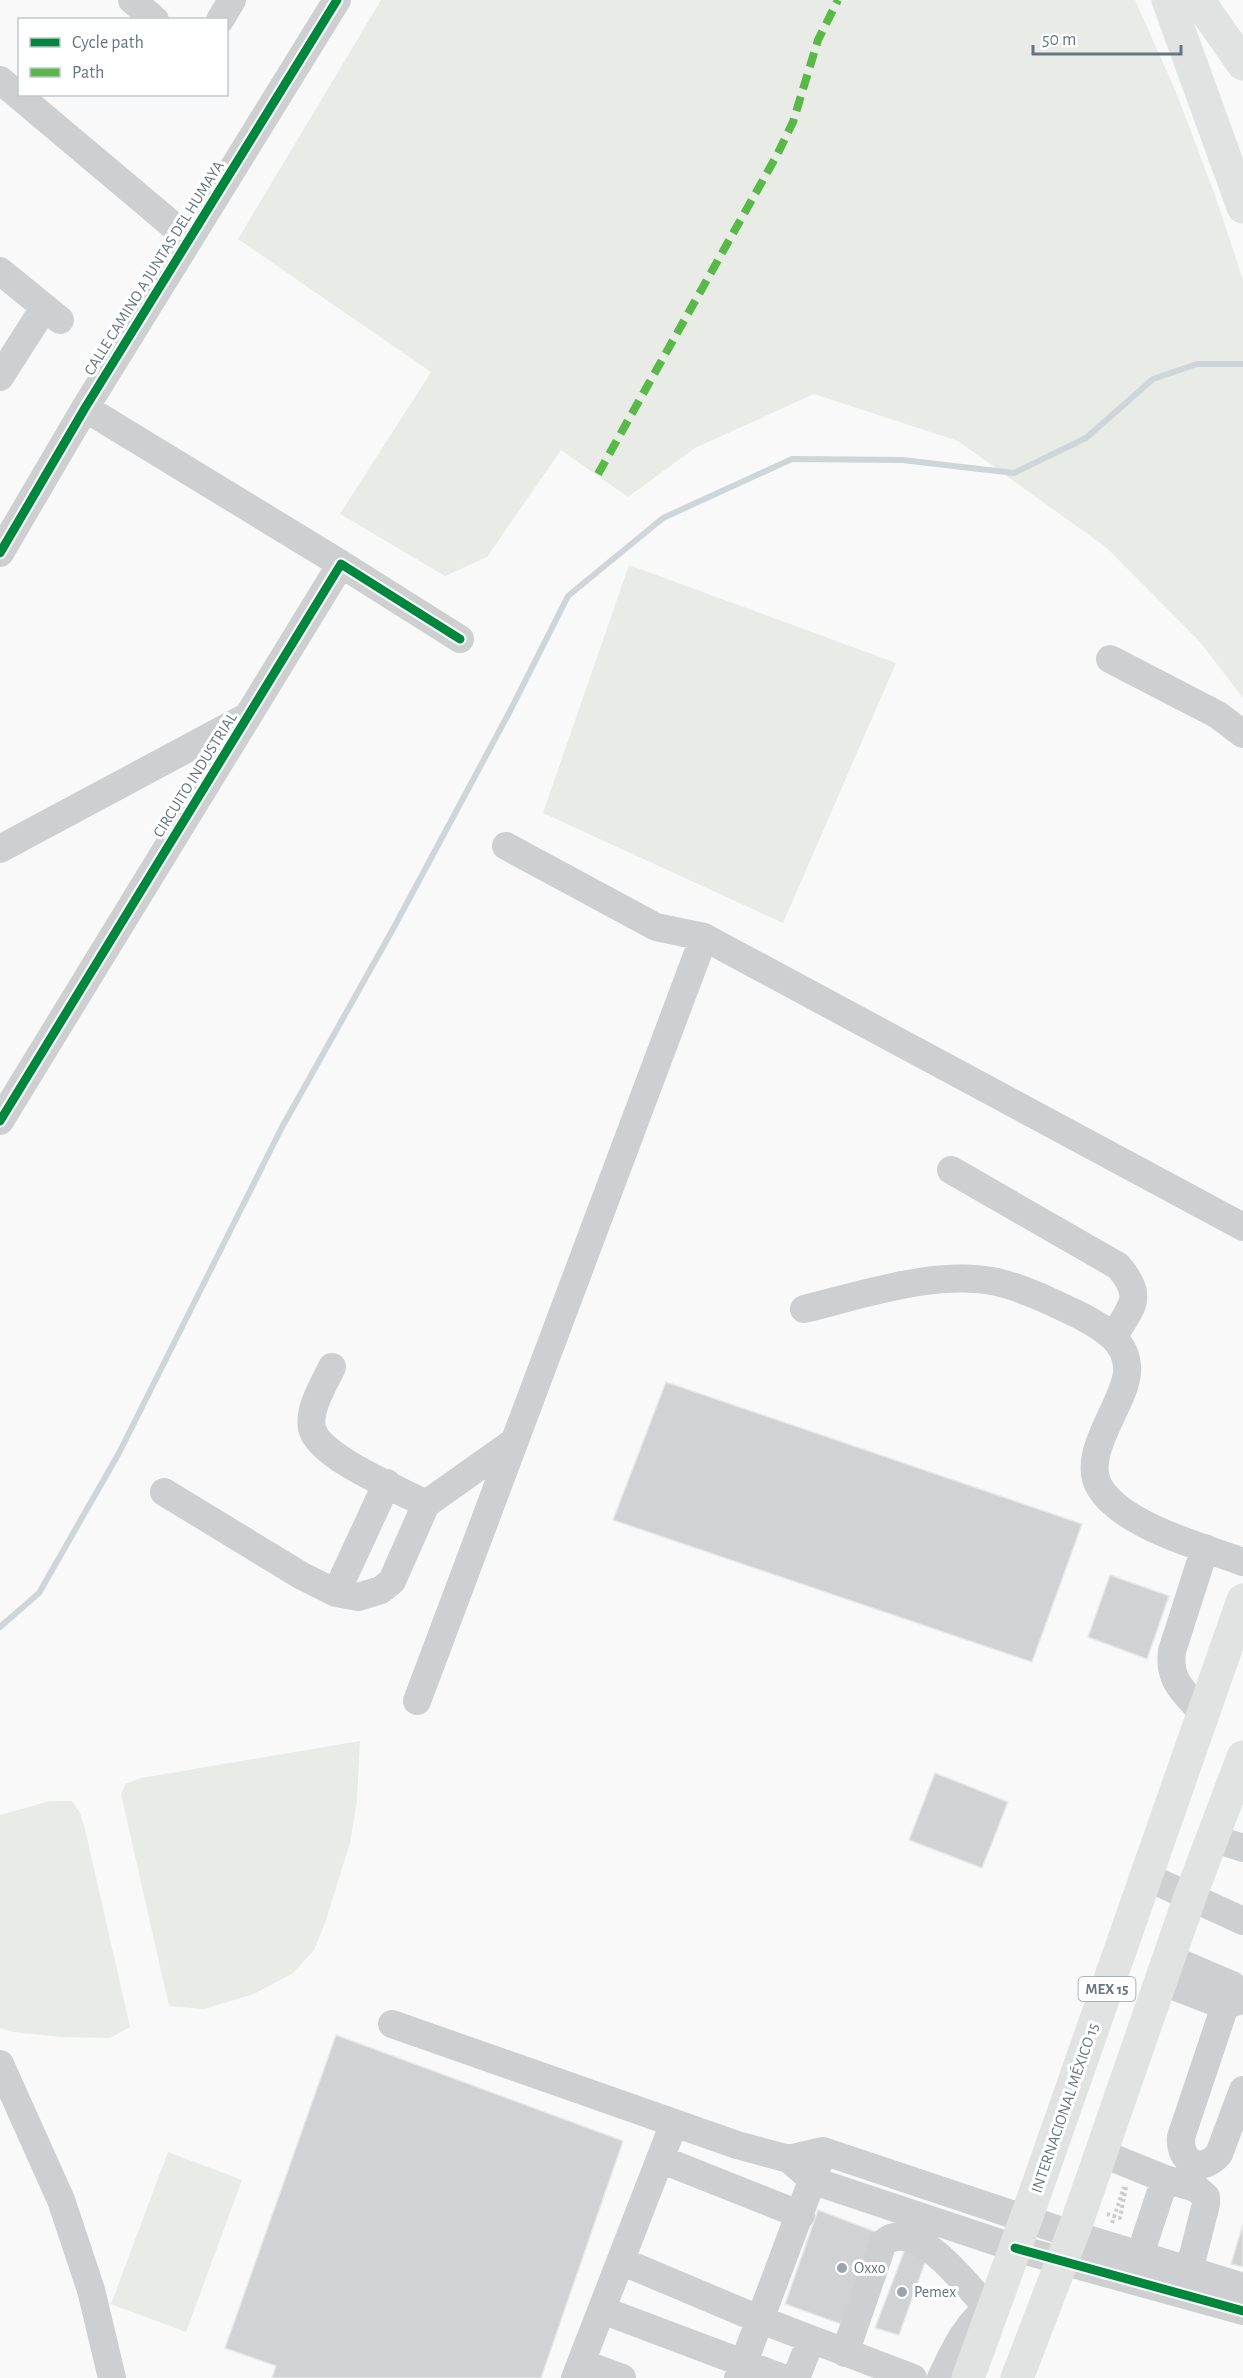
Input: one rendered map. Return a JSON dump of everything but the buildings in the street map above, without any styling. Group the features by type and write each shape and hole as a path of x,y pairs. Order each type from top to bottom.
{"main road":[{"path":"1168,0 1243,207"},
{"path":"1198,0 1243,64"},
{"name":"INTERNACIONAL MÉXICO 15","path":"968,2378 991,2304 1021,2234 1243,1600"},
{"name":"MEX 15","path":"1017,2378 1101,2152 1190,1897 1212,1838 1240,1776"}],"street":[{"path":"132,0 153,18"},
{"path":"221,18 232,0"},
{"name":"CALLE CAMINO A JUNTAS DEL HUMAYA","path":"0,554 85,408 337,0"},
{"path":"0,80 18,95"},
{"path":"19,96 189,238"},
{"path":"0,271 52,314 0,377"},
{"path":"85,408 460,639"},
{"name":"CIRCUITO INDUSTRIAL","path":"0,1121 341,564"},
{"path":"1110,658 1218,715 1243,734"},
{"path":"0,849 249,715"},
{"path":"506,846 656,927 704,937 1243,1227"},
{"path":"417,1701 704,937"},
{"path":"951,1170 1118,1266 1130,1279 1135,1292 1132,1305 1113,1337"},
{"path":"804,1309 907,1285 956,1278 997,1282 1048,1300 1099,1325 1122,1348 1127,1359 1127,1375 1097,1451 1094,1476 1097,1482 1115,1507 1134,1520 1243,1562"},
{"path":"332,1367 315,1404 311,1426 316,1438 336,1457 426,1504"},
{"path":"164,1492 302,1576 336,1593 358,1597 381,1590 392,1581 426,1504 515,1441"},
{"path":"336,1593 387,1483"},
{"path":"1203,1713 1180,1688 1173,1678 1170,1666 1172,1652 1205,1548"},
{"path":"1212,1838 1243,1848"},
{"path":"1147,1877 1243,1921"},
{"path":"1165,1970 1236,1997 1181,2137 1180,2147 1186,2158 1203,2165 1212,2162 1219,2154 1243,2090"},
{"path":"392,2024 737,2145 789,2159 813,2181 1021,2234 1069,2239 1140,2256 1243,2287"},
{"path":"0,2064 61,2200 91,2290 112,2378"},
{"path":"622,2378 578,2371 674,2123"},
{"path":"789,2159 823,2151 1021,2234"},
{"path":"741,2370 801,2215 823,2151"},
{"path":"1101,2152 1165,2179 1196,2188 1206,2197 1204,2215 1189,2271"},
{"path":"660,2159 801,2215"},
{"path":"1140,2256 1165,2179"},
{"path":"845,2353 882,2243 896,2235 921,2243 939,2256 991,2304 969,2325 941,2378"},
{"path":"1069,2239 1243,2311"},
{"path":"621,2261 761,2320 913,2378"},
{"path":"602,2310 741,2370 783,2378"},
{"path":"796,2378 811,2340"}],"path":[{"path":"1069,2239 1110,2229 1126,2182 1120,2218"}],"shaded area":[{"path":"381,0 1135,0 1176,92 1215,195 1243,280 1243,698 1200,642 1107,548 958,441 814,394 695,448 628,497 561,450 487,557 445,576 340,514 431,372 238,239"},
{"path":"629,565 896,663 783,923 543,813"},
{"path":"360,1741 357,1800 350,1843 325,1923 314,1950 293,1973 254,1994 204,2009 169,2006 121,1794 125,1784 141,1778"},
{"path":"50,1801 72,1801 80,1813 85,1829 130,2027 110,2038 61,2037 14,2032 0,2028 0,1815"},
{"path":"168,2152 242,2180 186,2332 111,2304"}],"waterway":[{"path":"0,1627 39,1593 119,1453 281,1129 393,929 510,711 568,596 663,518 792,459 902,460 1014,473 1086,438 1153,379 1197,364 1243,364"}],"marked path":[{"path":"598,474 777,155 793,122 818,40 838,0"}],"cycle path":[{"path":"0,553 85,408 337,0"},
{"path":"0,1121 341,564 460,639"},
{"path":"1015,2248 1243,2311"}],"place":[{"name":"Oxxo","path":"842,2268"},
{"name":"Pemex","path":"902,2292"}]}
